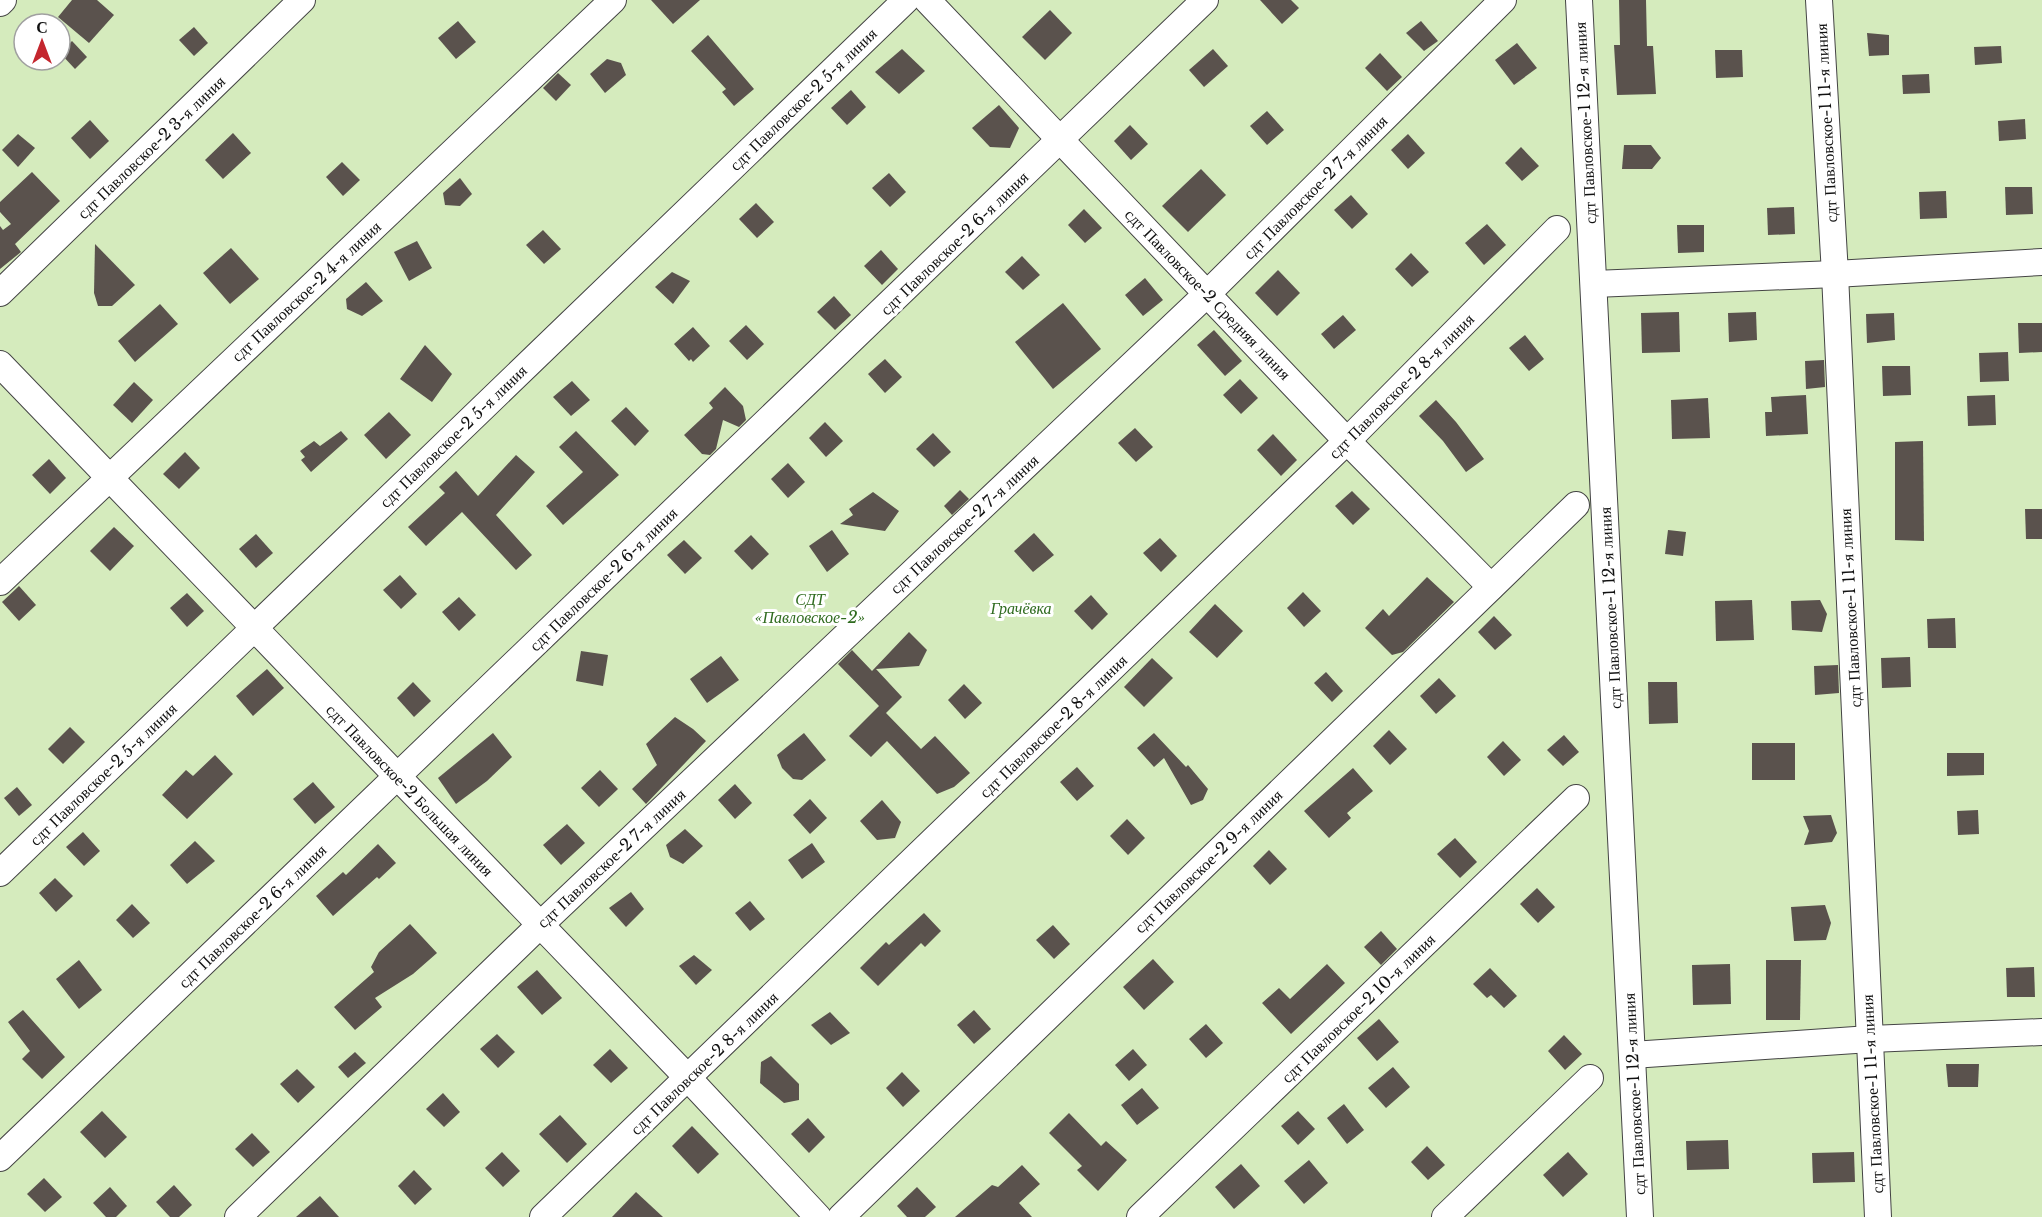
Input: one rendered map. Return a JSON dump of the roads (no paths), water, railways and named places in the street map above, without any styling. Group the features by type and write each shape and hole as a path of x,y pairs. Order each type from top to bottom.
{"street":[{"path":"0,3 3,0"},
{"name":"сдт Павловское-2 3-я линия","path":"0,293 302,0"},
{"name":"сдт Павловское-2 4-я линия","path":"0,582 613,0"},
{"name":"сдт Павловское-2 5-я линия","path":"0,873 906,0"},
{"name":"сдт Павловское-2 Средняя линия","path":"927,0 1347,441 1491,587"},
{"name":"сдт Павловское-2 6-я линия","path":"0,1158 1205,0"},
{"name":"сдт Павловское-2 7-я линия","path":"238,1217 539,926 1208,293 1503,0"},
{"name":"сдт Павловское-1 12-я линия","path":"1579,0 1640,1217"},
{"name":"сдт Павловское-1 11-я линия","path":"1819,0 1835,274 1878,1217"},
{"name":"сдт Павловское-2 8-я линия","path":"543,1217 1347,441 1557,229"},
{"path":"1594,284 1835,274 2042,262"},
{"name":"сдт Павловское-2 Большая линия","path":"0,364 255,627 539,926 688,1078 818,1217"},
{"name":"сдт Павловское-2 9-я линия","path":"841,1217 1576,505"},
{"name":"сдт Павловское-2 10-я линия","path":"1140,1217 1576,798"},
{"path":"1632,1055 1870,1039 2042,1032"},
{"path":"1445,1217 1590,1078"}],"park label":[{"name":"СДТ «Павловское-2»","path":"810,608"},
{"name":"Грачёвка","path":"1021,608"}]}
